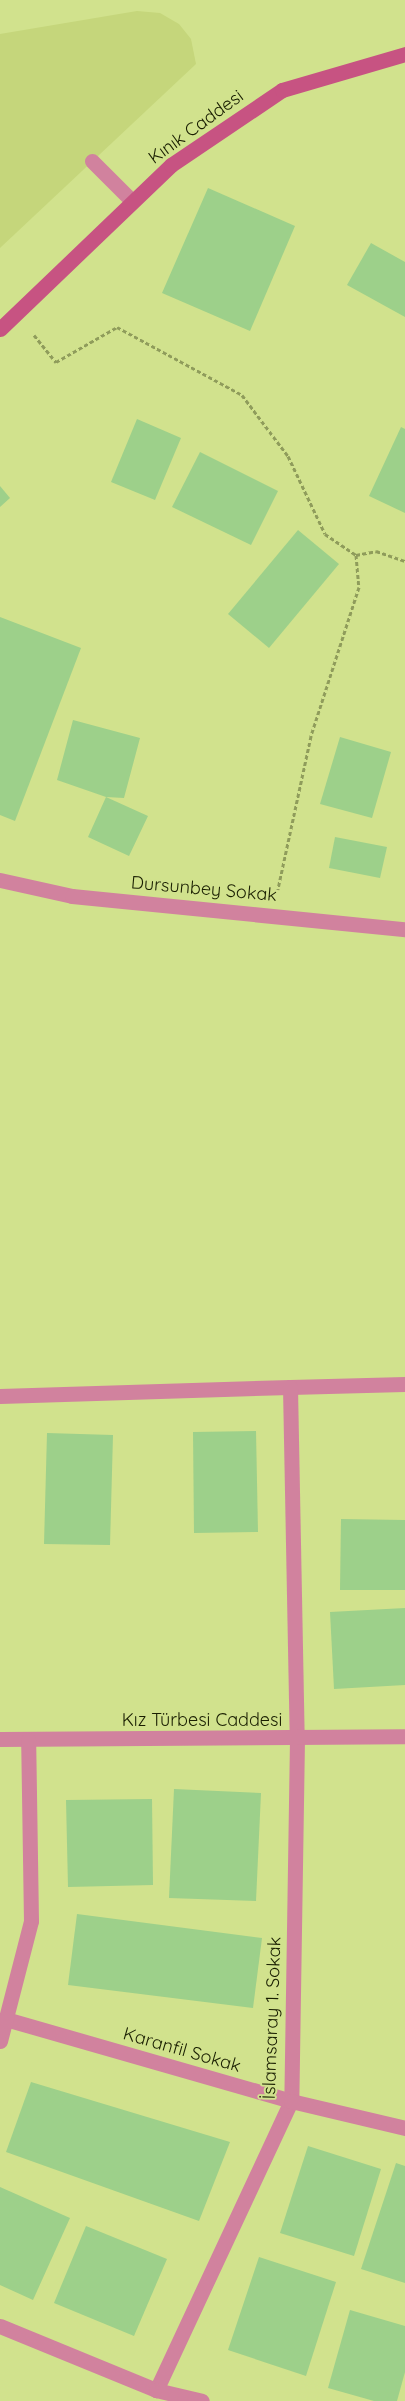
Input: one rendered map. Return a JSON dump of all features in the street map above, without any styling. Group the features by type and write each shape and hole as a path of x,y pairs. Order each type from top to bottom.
{"main road":[{"name":"Kınık Caddesi","path":"0,329 170,165 282,90 405,54"}],"street":[{"path":"92,161 132,201"},
{"name":"Dursunbey Sokak","path":"0,880 72,896 273,914 405,929"},
{"path":"0,1396 405,1384"},
{"name":"İslamsaray 1. Sokak","path":"156,2390 291,2101 297,1739 290,1387"},
{"name":"Kız Türbesi Caddesi","path":"0,1739 297,1739 405,1736"},
{"path":"0,2041 9,2020 31,1921 28,1740"},
{"name":"Karanfil Sokak","path":"9,2020 291,2101 405,2128"},
{"path":"0,2326 156,2390 202,2401"}],"path":[{"path":"17,313 56,362 117,327 242,395 288,456 325,534 356,554 376,551 405,561"},
{"path":"273,914 311,736 359,587 356,554"}],"shaded area":[{"path":"137,11 160,13 179,24 191,39 196,64 0,248 0,34"}],"building":[{"path":"208,188 295,226 250,331 162,293"},
{"path":"371,243 405,262 405,317 347,285"},
{"path":"137,419 181,438 155,500 111,482"},
{"path":"401,427 405,429 405,513 369,496"},
{"path":"200,452 278,491 251,545 172,507"},
{"path":"0,486 10,498 0,507"},
{"path":"298,530 339,564 269,648 228,614"},
{"path":"0,617 81,648 15,821 0,815"},
{"path":"73,720 140,738 124,798 106,797 57,780"},
{"path":"340,737 391,752 372,818 320,804"},
{"path":"106,797 148,816 129,856 88,837"},
{"path":"335,837 387,847 380,878 329,868"},
{"path":"256,1431 258,1532 194,1533 193,1432"},
{"path":"47,1433 113,1435 110,1545 44,1544"},
{"path":"341,1519 405,1520 405,1590 340,1590"},
{"path":"405,1608 405,1685 334,1689 330,1612"},
{"path":"174,1789 261,1793 256,1901 169,1898"},
{"path":"152,1799 153,1885 68,1887 66,1800"},
{"path":"77,1914 262,1938 253,2008 68,1985"},
{"path":"31,2082 230,2142 199,2221 6,2152"},
{"path":"308,2146 381,2169 354,2256 280,2233"},
{"path":"396,2163 405,2166 405,2283 361,2269"},
{"path":"0,2187 70,2218 33,2300 0,2285"},
{"path":"86,2226 167,2259 134,2336 54,2303"},
{"path":"259,2257 336,2282 306,2376 228,2350"},
{"path":"350,2310 405,2326 405,2372 397,2401 374,2401 328,2388"}]}
